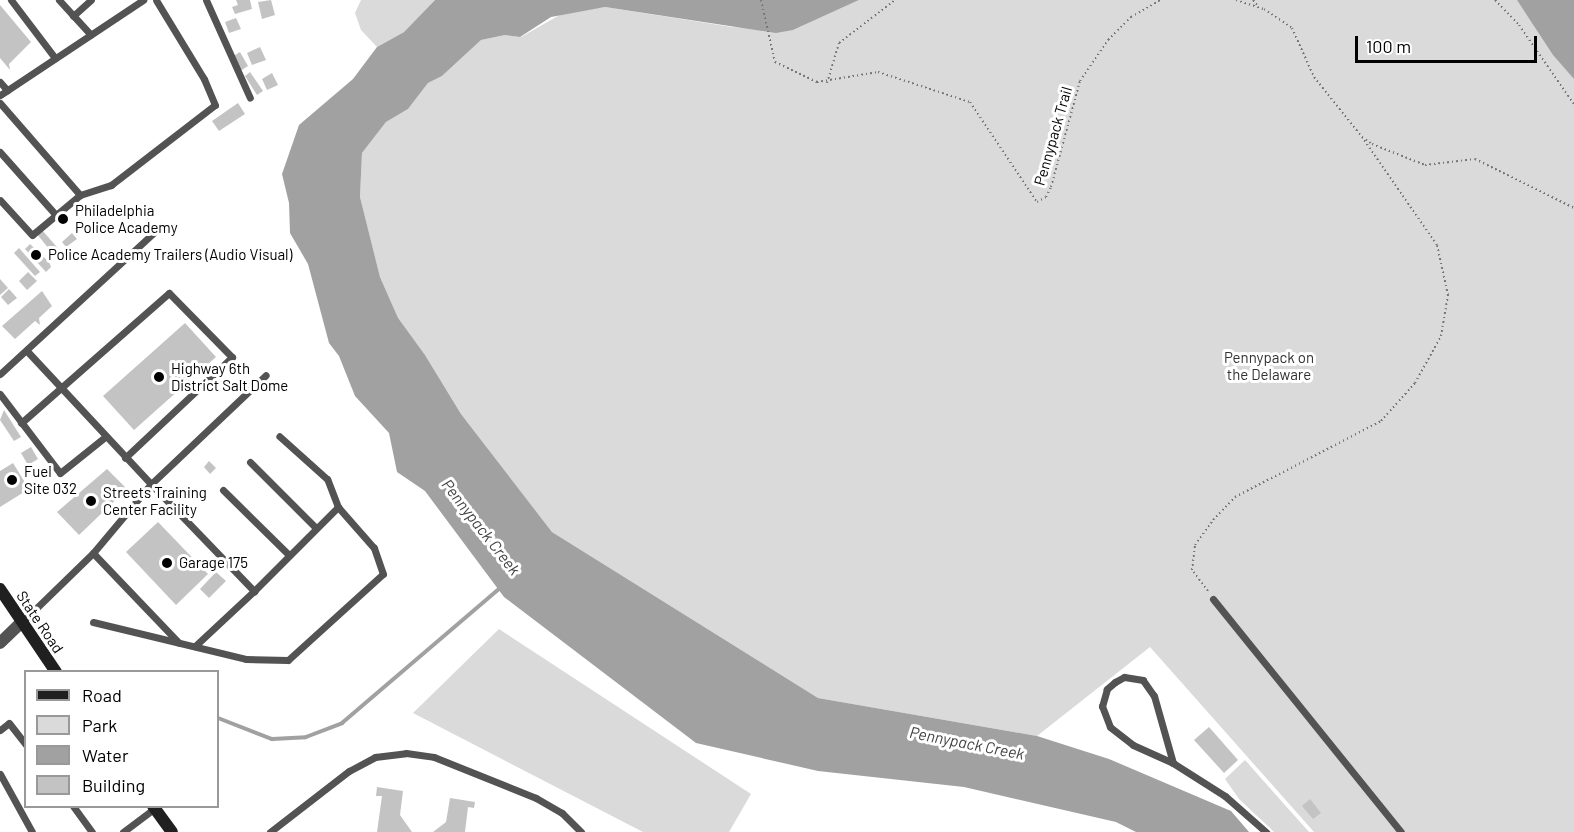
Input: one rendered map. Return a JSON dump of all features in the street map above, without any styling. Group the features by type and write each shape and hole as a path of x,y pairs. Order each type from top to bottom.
{"main road":[{"name":"State Road","path":"0,589 55,670"},
{"path":"155,808 172,832"}],"street":[{"path":"0,644 21,623"}],"lane":[{"path":"10,0 56,58"},
{"path":"59,0 91,35"},
{"path":"73,16 91,0"},
{"path":"0,95 143,0"},
{"path":"0,200 32,235 80,195 111,185 215,105 204,79 156,0"},
{"path":"206,0 250,98"},
{"path":"0,82 7,90"},
{"path":"0,103 80,195"},
{"path":"0,152 56,215"},
{"path":"0,374 161,226"},
{"path":"21,423 170,293 232,357 125,458"},
{"path":"27,351 125,458 254,591"},
{"path":"21,623 93,553 151,484 266,375"},
{"path":"0,394 60,473 105,436"},
{"path":"93,622 246,659 288,660 383,574 374,548 338,507 327,479 279,436"},
{"path":"250,462 316,528"},
{"path":"224,490 289,555"},
{"path":"195,646 338,507"},
{"path":"93,553 179,643"},
{"path":"1213,598 1401,832"},
{"path":"1173,763 1149,688 1143,680 1133,677 1115,682 1107,689 1102,706 1110,727 1133,746 1173,763 1225,795 1266,832"},
{"path":"0,730 9,723 24,742"},
{"path":"270,832 349,771 375,757 406,753 434,757 536,798 562,813 581,832"},
{"path":"0,774 32,832"},
{"path":"74,808 92,832"},
{"path":"123,832 153,808"}],"path":[{"name":"Pennypack Trail","path":"761,0 775,62 806,80 827,83 878,72 970,102 1032,200 1041,201 1056,171 1080,81 1108,40 1131,17 1161,0"},
{"path":"827,83 839,43 896,0"},
{"path":"1236,0 1258,6"},
{"path":"1213,598 1192,570 1194,545 1213,520 1235,497 1381,421 1415,384 1441,336 1448,295 1437,245 1362,136 1314,77 1292,28 1258,6 1253,0"},
{"path":"1495,0 1519,25 1574,104"},
{"path":"1362,136 1425,165 1437,166 1468,157 1475,159 1574,208"}],"green space":[{"path":"361,0 435,0 404,32 377,47 361,30 355,13"},
{"name":"Pennypack on the Delaware","path":"859,0 1517,0 1574,79 1574,832 1314,832 1150,647 1037,736 818,698 552,532 461,414 425,355 398,319 380,277 360,197 362,153 386,122 408,109 428,83 442,76 481,40 505,35 521,37 565,12 605,7 732,27 793,30"},
{"path":"499,629 751,794 729,832 643,832 413,713"},
{"path":"1245,760 1309,832 1274,832 1239,799 1225,779"}],"water":[{"name":"Pennypack Creek","path":"435,0 859,0 793,30 776,33 605,7 551,17 520,37 505,35 481,40 442,76 428,83 408,109 386,122 362,153 360,197 380,277 398,318 425,355 461,414 552,532 818,698 1037,736 1109,759 1231,811 1249,832 1136,832 1116,822 964,787 818,771 696,743 504,597 425,491 397,472 389,433 355,396 339,356 329,343 308,264 290,233 289,203 282,174 299,125 353,79 377,47 404,32"},
{"path":"1517,0 1574,0 1574,79 1553,55"}],"building":[{"path":"236,0 250,0 252,9 235,14 232,7 238,5"},
{"path":"271,0 275,15 262,19 258,2"},
{"path":"0,5 31,42 9,64 10,70 0,58"},
{"path":"236,18 241,29 229,33 225,22"},
{"path":"260,47 266,60 252,65 247,53"},
{"path":"240,52 248,66 240,71 232,57"},
{"path":"250,72 263,91 257,95 245,76"},
{"path":"272,73 278,85 267,90 262,79"},
{"path":"238,103 245,114 219,131 212,121"},
{"path":"42,230 63,254 57,259 37,234"},
{"path":"72,233 77,239 66,247 62,242"},
{"name":"Police Academy Trailers (Audio Visual)","path":"30,244 49,262 51,267 46,272 25,249"},
{"path":"19,248 40,272 35,276 14,253"},
{"path":"28,272 37,281 27,290 19,281"},
{"path":"0,279 8,288 0,295"},
{"path":"9,289 17,298 8,305 1,297"},
{"path":"42,291 52,306 39,318 40,325 35,321 15,339 2,326"},
{"name":"Highway 6th District Salt Dome","path":"185,323 216,357 134,430 103,396"},
{"path":"4,410 21,437 14,441 0,420"},
{"path":"31,447 38,459 28,465 21,453"},
{"path":"209,461 216,468 210,474 204,467"},
{"name":"Fuel Site 032","path":"13,463 29,489 0,507 0,471"},
{"name":"Streets Training Center Facility","path":"107,469 127,489 79,535 57,512"},
{"name":"Garage 175","path":"158,522 208,574 176,605 126,552"},
{"path":"216,572 226,581 209,598 200,589"},
{"path":"1209,727 1238,760 1224,773 1194,740"},
{"path":"377,787 403,791 400,815 412,832 377,832 382,796 376,796"},
{"path":"450,798 475,802 474,808 468,807 465,832 433,832 446,822"},
{"path":"1310,799 1321,813 1313,819 1302,806"}],"waterway":[{"path":"219,718 272,739 306,737 342,723 501,587"}],"place":[{"name":"Philadelphia Police Academy","path":"63,219"},
{"name":"Police Academy Trailers (Audio Visual)","path":"36,255"},
{"name":"Highway 6th District Salt Dome","path":"159,377"},
{"name":"Fuel Site 032","path":"12,480"},
{"name":"Streets Training Center Facility","path":"91,501"},
{"name":"Garage 175","path":"167,563"}]}
